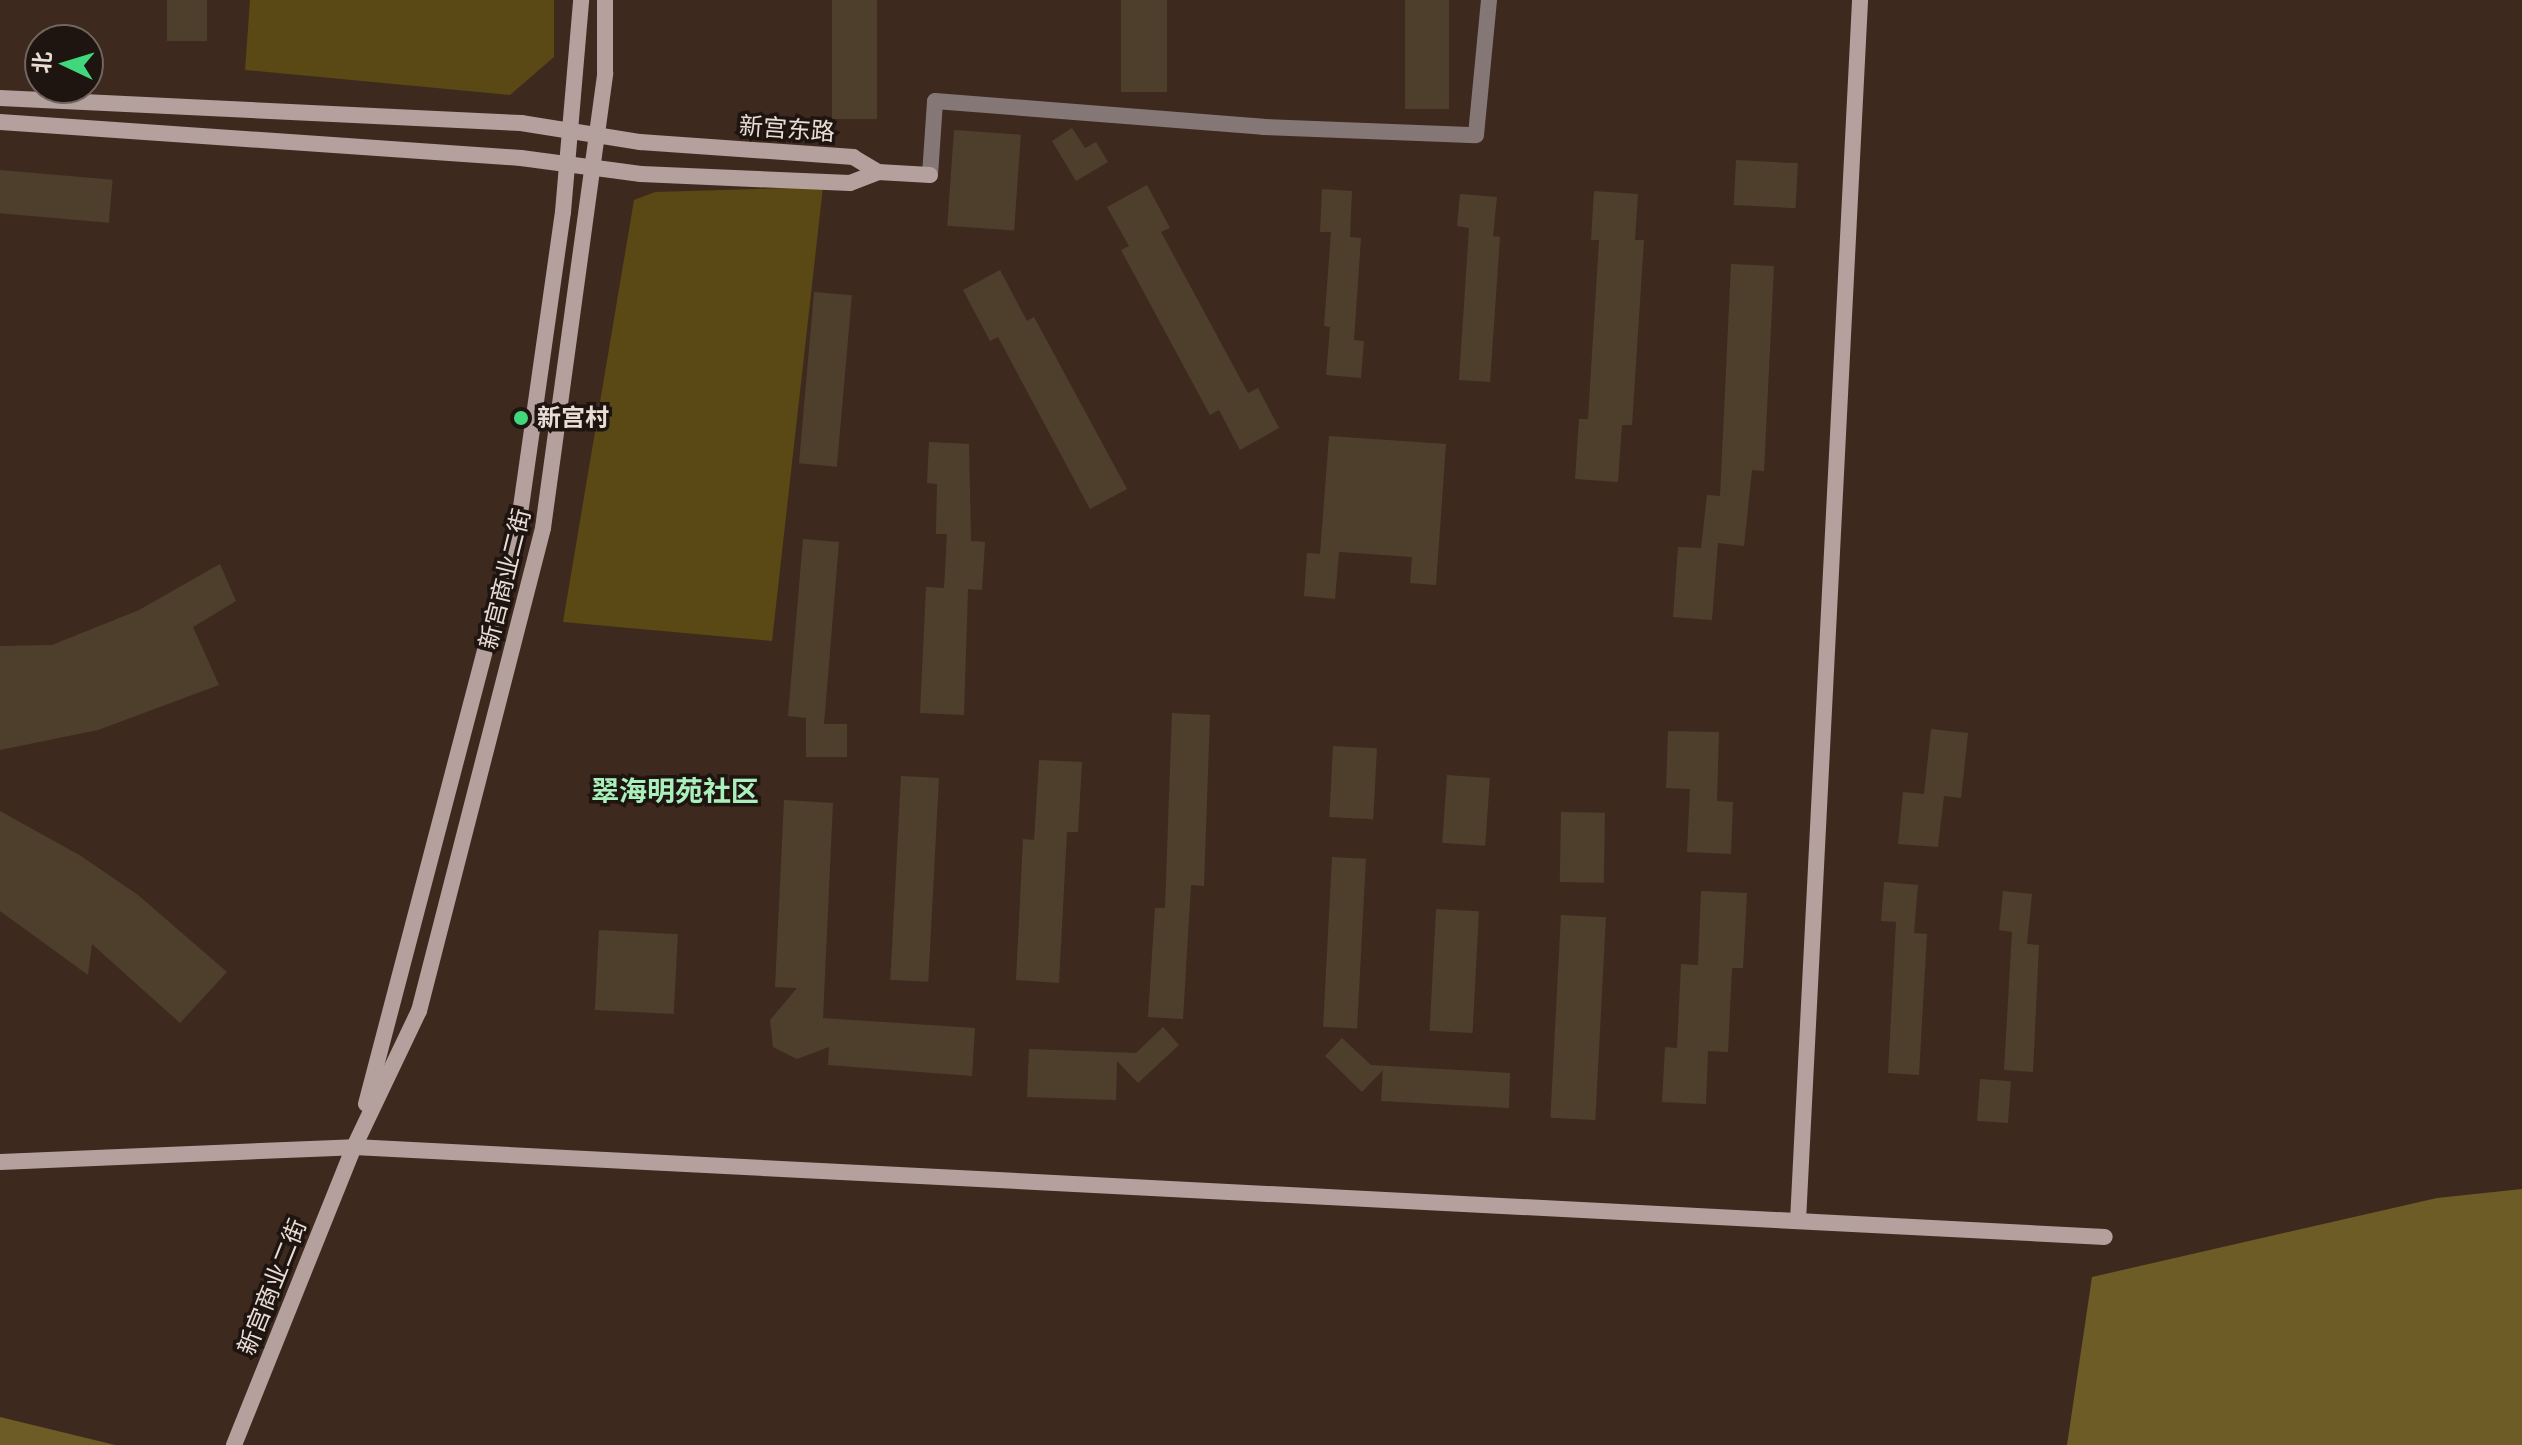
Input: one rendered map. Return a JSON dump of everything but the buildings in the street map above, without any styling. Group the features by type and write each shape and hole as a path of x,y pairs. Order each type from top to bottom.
{"street":[{"name":"新宫商业二街","path":"354,1147 519,521 569,164 581,0"},
{"name":"新宫商业二街","path":"234,1445 354,1147 419,1011 543,528 605,73 605,0"},
{"path":"878,172 930,175 935,101 1263,127 1476,135 1489,0"},
{"path":"1798,1221 1860,0"},
{"name":"新宫东路","path":"0,98 476,120 597,135 853,157 878,172"},
{"name":"新宫东路","path":"0,122 593,167 850,183 878,172"},
{"path":"0,1162 354,1147 2105,1237"}],"shaded area":[{"path":"250,0 554,0 554,57 510,95 245,70"},
{"path":"823,187 772,641 563,622 634,200 655,192"},
{"path":"2522,1189 2522,1445 2067,1445 2092,1277 2437,1198"},
{"path":"0,1417 115,1445 0,1445"}],"place":[{"name":"新宫村","path":"521,418"}],"district":[{"name":"翠海明苑社区","path":"675,791"}]}
